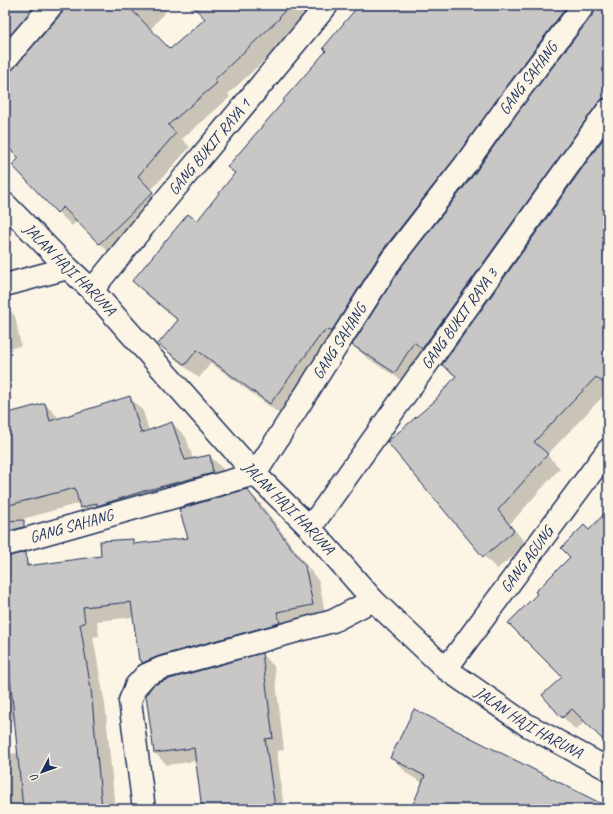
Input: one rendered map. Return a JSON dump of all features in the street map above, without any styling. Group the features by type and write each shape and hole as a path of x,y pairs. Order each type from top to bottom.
{"street":[{"path":"5,60 52,5"},
{"name":"GANG BUKIT RAYA 1","path":"92,290 327,5"},
{"name":"GANG SAHANG","path":"5,545 255,474 392,259 465,165 508,105 584,5"},
{"name":"GANG BUKIT RAYA 3","path":"310,528 608,110"},
{"name":"JALAN HAJI HARUNA","path":"5,204 68,268 92,290 255,474 310,528 373,600 446,669 527,725 608,769"},
{"path":"5,285 68,268"},
{"name":"GANG AGUNG","path":"446,669 608,450"},
{"path":"144,809 130,701 136,686 146,675 162,668 333,621 373,600"}],"building":[{"path":"5,5 36,5 5,41"},
{"path":"64,5 127,5 170,49 205,19 192,5 290,5 279,17 280,18 214,80 217,83 168,125 176,133 138,176 153,192 99,244 63,207 57,213 12,165 19,158 5,144 5,72 10,72 14,68 62,13"},
{"path":"359,5 568,5 455,158 382,251 331,332 326,329 323,334 322,333 270,404 197,350 185,365 158,344 178,320 132,281 188,214 197,221 235,173 227,167 326,51 323,48"},
{"path":"596,5 608,5 608,98 602,99 598,103 422,349 414,342 395,373 352,345 402,266 475,173 518,112 594,13"},
{"path":"608,132 608,387 596,377 534,442 548,454 498,510 514,531 483,557 387,442 437,399 456,376 442,365"},
{"path":"130,396 141,433 172,422 185,460 210,455 213,473 144,491 97,506 97,503 80,508 75,488 5,506 5,414 45,403 50,421"},
{"path":"247,489 305,566 313,605 277,612 280,623 159,656 142,663 141,660 139,660 131,602 83,607 85,623 80,624 91,689 102,809 23,809 5,624 5,557 26,552 27,566 101,556 100,541 133,539 133,544 188,538 179,509"},
{"path":"608,510 608,745 572,709 562,718 542,695 562,677 508,623 537,594 535,592 570,557 561,548 584,525 589,530"},
{"path":"24,520 24,527 5,532 5,521"},
{"path":"262,653 273,738 265,739 275,807 261,809 202,809 194,748 154,753 146,695 153,685 166,680"},
{"path":"414,709 608,807 608,809 411,809 425,776 390,758"}]}
